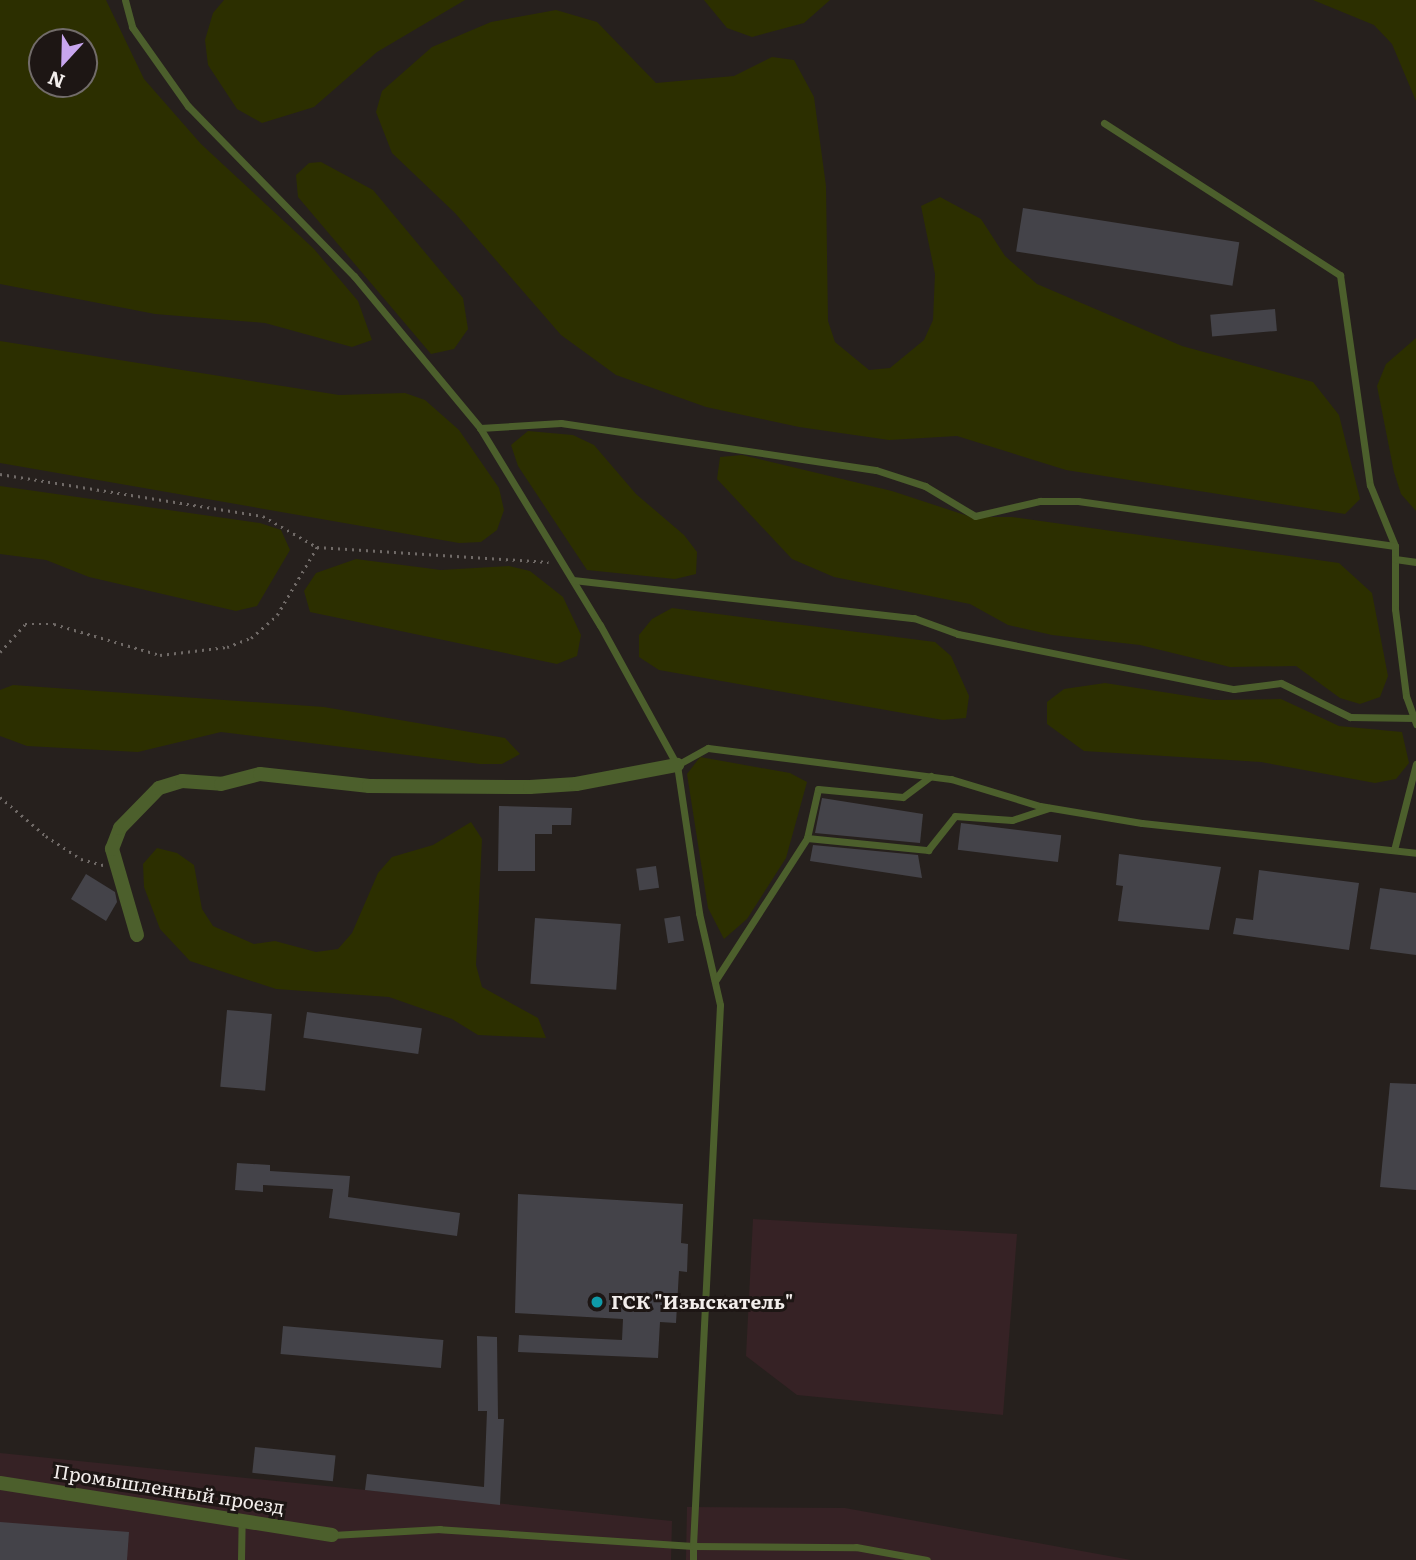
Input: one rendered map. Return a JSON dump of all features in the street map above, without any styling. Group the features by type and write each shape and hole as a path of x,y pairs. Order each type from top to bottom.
{"street":[{"path":"137,935 112,849 120,828 159,788 182,781 221,784 260,774 369,786 576,785 677,765"},
{"name":"Промышленный проезд","path":"0,1483 332,1535"}],"lane":[{"path":"125,0 132,27 188,106 354,276 480,428 573,580 677,765 720,1004 694,1560"},
{"path":"573,580 914,618 958,634 1234,689 1281,683 1350,717 1415,720 1395,609 1395,546 1370,485 1340,275 1104,123"},
{"path":"480,428 561,423 863,468 925,486 975,516 1040,501 1078,501 1395,546"},
{"path":"1395,559 1416,562"},
{"path":"677,765 708,748 931,776 1049,807 1142,823 1416,853"},
{"path":"1394,850 1416,764"},
{"path":"715,981 807,838 818,789 903,797 931,776"},
{"path":"807,838 928,850 955,816 1012,820 1049,807"},
{"path":"241,1560 242,1521"},
{"path":"332,1535 440,1529 693,1546 856,1547 927,1560"}],"path":[{"path":"0,474 263,516 317,547 562,563"},
{"path":"0,652 25,624 54,624 160,655 227,647 251,638 277,615 317,547"},
{"path":"0,797 81,859 119,870"}],"shaded area":[{"path":"753,1219 1017,1234 1003,1415 797,1395 746,1356"},
{"path":"0,1453 672,1521 671,1560 0,1560"},
{"path":"687,1507 845,1508 1131,1560 686,1560"}],"green space":[{"path":"0,0 106,0 144,79 201,144 314,249 358,301 372,340 352,347 265,323 155,314 0,284"},
{"path":"224,0 465,0 377,52 314,107 262,123 237,109 208,65 205,40 213,13"},
{"path":"704,0 830,0 804,23 752,37 727,28"},
{"path":"1313,0 1416,0 1416,101 1392,44 1374,25"},
{"path":"556,10 597,22 656,83 734,76 772,57 794,60 814,97 826,186 828,321 835,342 869,370 890,368 924,340 933,320 935,274 921,206 940,197 981,219 1005,256 1037,284 1182,346 1313,382 1339,415 1360,499 1345,514 1066,470 957,436 889,440 799,427 706,407 616,375 561,335 455,213 392,153 376,112 382,91 432,47 491,22"},
{"path":"321,162 373,190 463,298 468,329 454,349 431,354 298,197 296,175 309,163"},
{"path":"1416,338 1416,511 1401,494 1394,472 1377,386 1386,364"},
{"path":"0,341 339,395 405,393 425,400 459,430 499,488 504,510 497,530 481,542 459,543 0,463"},
{"path":"528,431 573,435 594,445 636,494 684,535 697,552 696,574 675,579 587,570 518,466 511,445"},
{"path":"742,455 892,491 971,517 1012,517 1339,563 1372,593 1388,676 1380,697 1360,704 1340,698 1296,666 1230,667 1140,645 1052,635 1008,625 970,604 834,577 792,559 717,479 720,457"},
{"path":"0,486 260,523 281,530 290,550 257,606 236,611 89,577 46,560 0,554"},
{"path":"356,559 441,570 509,566 530,571 563,597 581,635 577,656 557,664 310,612 304,591 316,573"},
{"path":"672,608 935,642 951,656 969,696 966,718 943,720 659,670 639,657 639,635 652,619"},
{"path":"1105,683 1214,700 1281,699 1339,726 1402,732 1409,763 1396,779 1375,783 1261,762 1084,751 1047,724 1047,702 1064,689"},
{"path":"13,685 324,707 505,738 520,754 502,764 480,764 221,732 138,752 27,746 0,736 0,690"},
{"path":"700,757 790,773 807,782 786,858 747,919 724,939 708,908 687,774"},
{"path":"471,822 482,839 476,965 482,987 538,1018 546,1038 478,1035 452,1019 389,997 276,989 190,961 160,929 144,887 143,864 157,848 177,853 194,865 202,909 213,926 254,944 275,941 316,952 338,949 352,933 378,873 392,857 433,845"}],"building":[{"path":"1023,208 1239,242 1232,286 1016,251"},
{"path":"1275,309 1277,331 1212,337 1210,315"},
{"path":"822,798 923,814 920,843 815,833"},
{"path":"499,806 572,808 571,825 552,825 552,834 535,834 535,871 498,871"},
{"path":"961,823 1061,835 1058,862 958,850"},
{"path":"813,845 918,855 922,878 810,861"},
{"path":"1119,854 1221,867 1209,930 1118,921 1123,886 1116,885"},
{"path":"656,866 659,888 639,891 636,869"},
{"path":"1259,870 1359,883 1349,950 1233,934 1236,918 1253,920"},
{"path":"86,874 115,892 117,902 106,921 71,899"},
{"path":"1380,888 1416,893 1416,955 1370,949"},
{"path":"680,916 684,941 668,943 664,919"},
{"path":"535,918 621,924 616,990 530,984"},
{"path":"227,1010 272,1014 265,1091 220,1087"},
{"path":"307,1012 422,1028 418,1054 303,1038"},
{"path":"1390,1083 1416,1084 1416,1190 1380,1187"},
{"path":"237,1163 270,1165 270,1171 350,1176 348,1197 460,1213 457,1236 329,1218 333,1189 263,1185 263,1192 235,1190"},
{"path":"518,1194 683,1204 681,1243 688,1244 687,1272 679,1271 676,1323 660,1322 658,1358 518,1352 519,1335 622,1340 623,1319 515,1313"},
{"path":"283,1326 443,1340 441,1368 281,1354"},
{"path":"477,1336 497,1337 498,1419 504,1419 500,1505 365,1490 367,1474 484,1487 487,1411 478,1411"},
{"path":"255,1447 336,1455 333,1481 252,1473"},
{"path":"0,1522 129,1532 127,1560 0,1560"}],"place":[{"name":"ГСК \"Изыскатель\"","path":"597,1302"}]}
